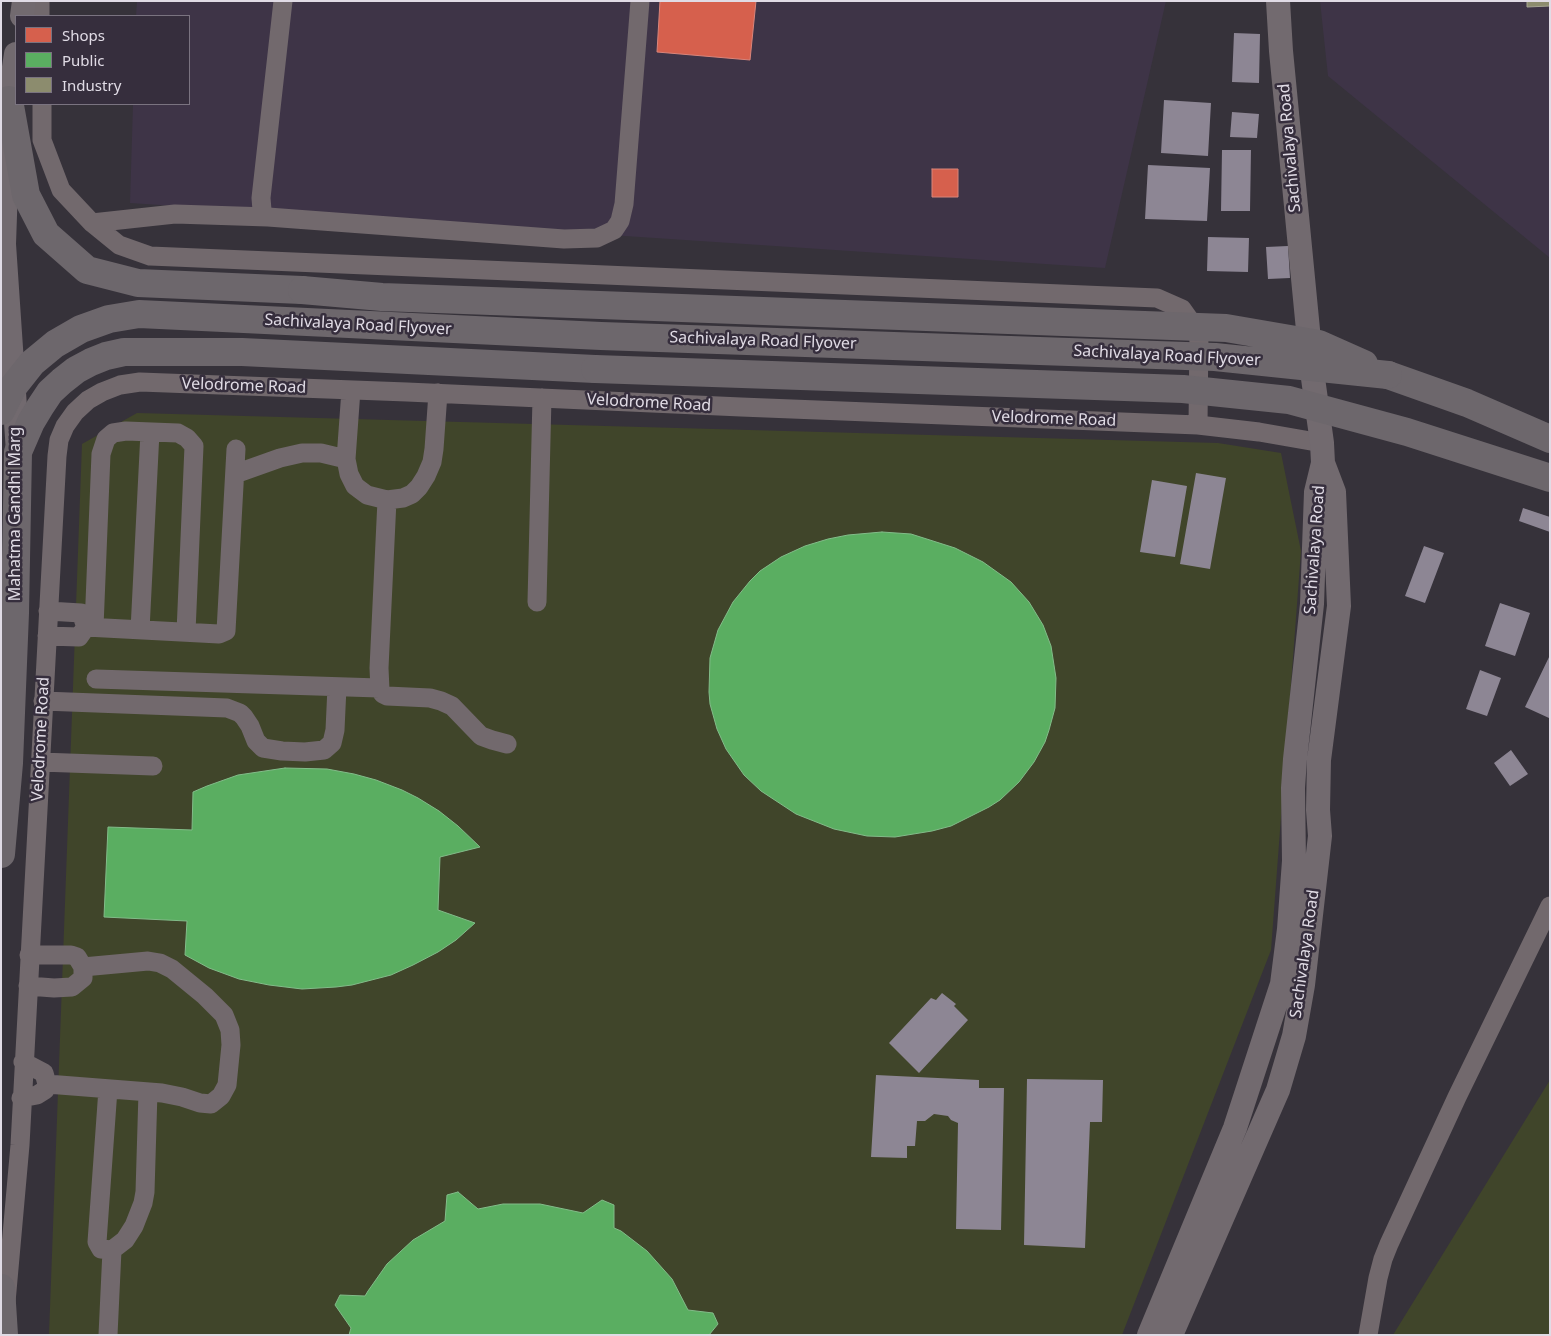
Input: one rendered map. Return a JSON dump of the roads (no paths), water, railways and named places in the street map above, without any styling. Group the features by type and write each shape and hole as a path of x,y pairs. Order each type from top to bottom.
{"highway":[{"path":"9,100 26,195 46,234 87,270 138,283 302,290 382,297 1226,328 1319,344 1388,375"},
{"name":"Sachivalaya Road Flyover","path":"1,410 13,387 26,371 55,344 81,329 109,319 139,314 591,336 1215,357 1290,363 1388,375 1466,403 1550,439"},
{"name":"Sachivalaya Road Flyover","path":"18,452 31,422 50,392 76,370 106,356 124,352 242,352 596,370 1184,389 1289,400 1407,432 1550,478"},
{"name":"Mahatma Gandhi Marg","path":"1,854 9,763 18,452"},
{"path":"1,1288 4,1331"}],"main road":[{"path":"22,15 24,1"},
{"name":"Sachivalaya Road","path":"1170,1335 1278,1090 1294,1036 1303,985 1320,836 1319,760 1339,606 1334,492 1323,453 1312,371 1281,51 1278,1"},
{"name":"Mahatma Gandhi Marg","path":"15,61 9,100 4,244 18,452"},
{"name":"Sachivalaya Road","path":"1149,1335 1236,1128 1282,984 1289,929 1294,860 1293,788 1295,759 1312,604 1316,492 1323,453"},
{"path":"1293,788 1318,789"}],"street":[{"path":"40,1 40,15"},
{"path":"268,217 263,213 261,198 283,1"},
{"path":"92,223 175,214 268,217 564,239 597,238 614,230 620,221 624,204 640,1"},
{"path":"42,105 42,140 60,190 92,223 119,245 150,256 1157,298 1182,309 1199,333 1198,425"},
{"name":"Velodrome Road","path":"4,1331 20,1145 21,1098 57,456 59,440 65,426 75,412 88,400 120,385 140,382 1198,425 1259,432 1323,453"},
{"path":"351,390 346,459 349,474 355,486 366,495 387,500 403,498 412,494 426,476 432,462 434,449 438,393"},
{"path":"537,602 542,398"},
{"path":"47,636 79,637 90,627 101,454 106,439 113,434 126,431 178,434 187,438 194,446 186,632"},
{"path":"140,630 150,432"},
{"path":"90,627 219,634 226,631 236,449"},
{"path":"235,474 280,458 302,453 322,453 346,459"},
{"path":"387,500 379,668 380,688 383,694 387,696 430,698 452,706 481,736 507,744"},
{"path":"48,611 81,613 90,627"},
{"path":"96,678 380,688"},
{"path":"43,701 227,708 240,713 244,717 256,741 263,748 306,752 324,750 332,743 335,730 337,687"},
{"path":"40,762 153,766"},
{"path":"1368,1335 1378,1278 1389,1244 1457,1097 1550,906"},
{"path":"28,986 72,987 83,978 84,966 77,958 71,955 29,955"},
{"path":"47,1084 148,1092 211,1104 221,1096 227,1085 232,1045 230,1030 224,1015 217,1006 172,969 160,963 148,961 84,966"},
{"path":"21,1098 37,1096 45,1090 47,1084 44,1073 23,1062"},
{"path":"108,1089 97,1242 101,1249 112,1250 125,1240 134,1226 143,1203 145,1192 148,1092"},
{"path":"108,1335 112,1250"}]}
